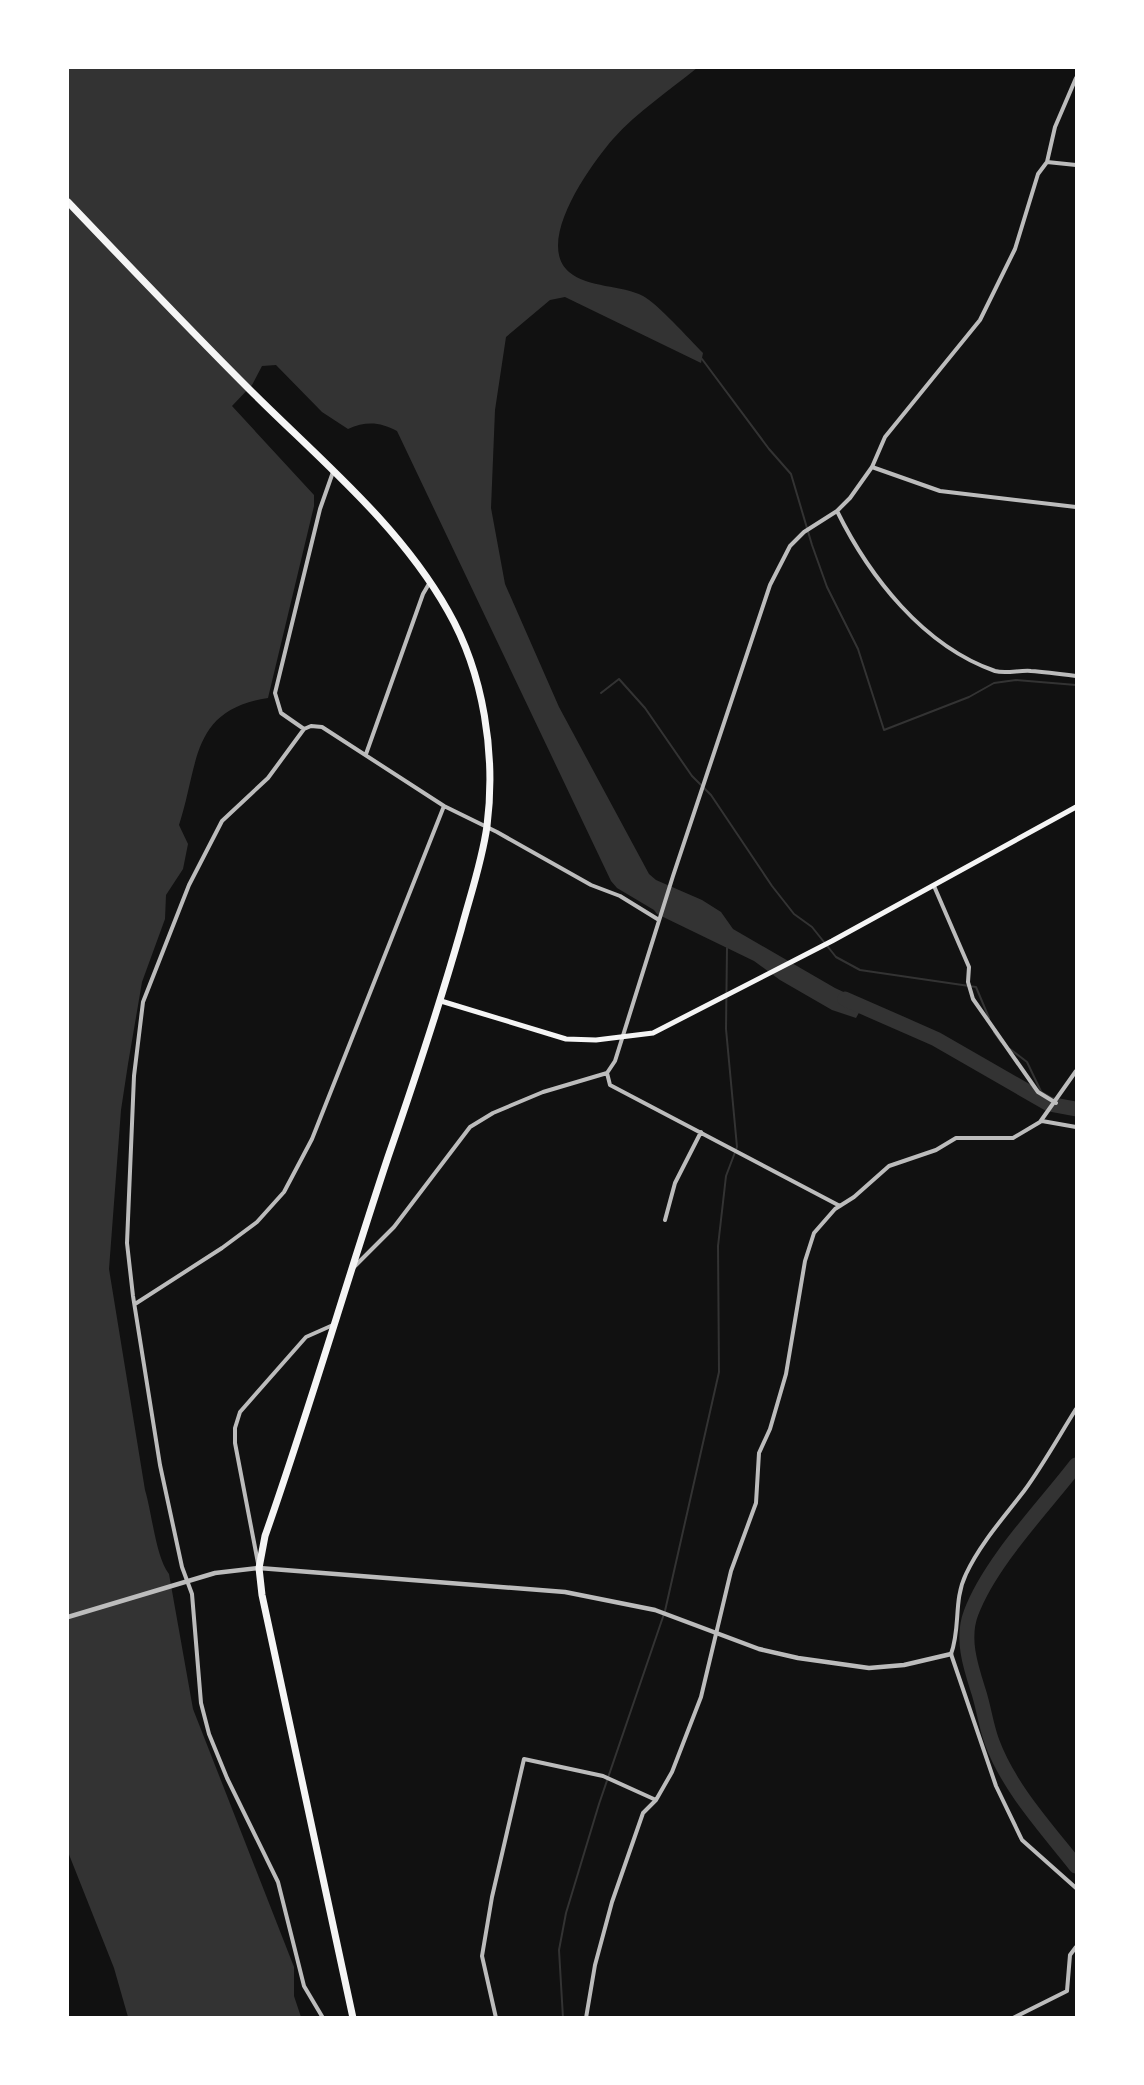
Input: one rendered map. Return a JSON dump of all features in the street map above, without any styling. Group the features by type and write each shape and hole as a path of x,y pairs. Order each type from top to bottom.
{"highway":[{"path":"68,202 251,391 394,534 430,582 458,629 477,684 488,749 487,826 477,872 441,1001 350,1271 265,1536 259,1568 262,1595 353,2018"}],"main road":[{"path":"441,1001 566,1039 622,1038 653,1033 832,941 1077,807"}],"street":[{"path":"350,1271 394,1227 470,1127 493,1113 543,1092 607,1073 615,1061 673,876 770,585 790,546 804,532 837,511 872,467 885,437 980,320 1015,249 1038,174 1047,162 1055,127 1077,78"},
{"path":"1047,162 1077,165"},
{"path":"872,467 940,491 1077,507"},
{"path":"304,729 281,713 275,693 320,509 333,472"},
{"path":"837,511 864,561 912,618 959,653 997,672 1032,671 1077,676"},
{"path":"366,754 423,594 430,582"},
{"path":"323,2018 304,1986 278,1882 227,1778 209,1734 201,1703 192,1594 160,1465 128,1243 134,1076 143,1002 189,885 222,821 268,778 304,729 311,726 321,727 366,754 444,806 487,826 591,885 620,896 659,920"},
{"path":"135,1304 231,1242 257,1222 284,1192 312,1138 444,806"},
{"path":"934,886 969,967 969,991 973,999 1038,1092 1056,1103"},
{"path":"586,2018 595,1965 612,1902 643,1813 656,1800 686,1739 701,1697 731,1571 756,1503 759,1453 770,1429 786,1374 805,1261 814,1233 840,1206 889,1166 936,1150 956,1137 1013,1138 1041,1121 1049,1113 1077,1071"},
{"path":"607,1073 610,1085 840,1206"},
{"path":"1041,1121 1077,1127"},
{"path":"665,1220 675,1183 701,1132"},
{"path":"259,1568 235,1443 235,1428 240,1412 306,1337 333,1324"},
{"path":"1077,1409 1026,1488 984,1544 966,1573 957,1597 958,1635 951,1654 996,1786 1023,1840 1077,1888"},
{"path":"68,1617 215,1573 259,1568 565,1592 655,1610 717,1631 759,1649 788,1656 869,1668 904,1665 951,1654"},
{"path":"496,2018 483,1963 484,1939 524,1758 603,1776 656,1800"},
{"path":"1013,2018 1067,1991 1070,1955 1077,1947"}],"shaded area":[{"path":"68,68 697,68 632,120 604,150 570,203 558,242 560,259 569,272 595,284 635,292 649,300 703,353 701,363 565,297 550,300 506,337 495,410 491,508 505,584 559,707 649,874 656,880 702,900 721,912 733,929 835,988 865,1002 856,1018 832,1010 780,980 754,961 657,914 617,888 611,881 397,431 373,424 348,429 322,412 276,365 262,366 252,385 232,406 314,495 314,506 268,698 243,704 224,714 211,727 195,761 179,825 188,844 183,869 166,895 165,919 142,982 128,1064 121,1110 109,1269 145,1490 161,1557 169,1574 193,1709 294,1967 294,1996 301,2017 128,2017 114,1968 68,1852"}],"waterway":[{"path":"702,359 769,449 791,474 827,587 858,649 884,730 969,697 994,683 1016,680 1076,685"},
{"path":"601,693 619,679 645,708 692,776 711,795 772,886 794,914 812,927 836,957 860,970 976,987 989,1018"},
{"path":"563,2018 559,1950 566,1913 599,1804 665,1611 719,1372 718,1246 726,1176 737,1147 726,1029 727,948"},
{"path":"845,999 936,1039 1049,1104 1076,1109"},
{"path":"994,1032 1001,1042"},
{"path":"1010,1049 1027,1062 1046,1102"},
{"path":"1076,1465 1018,1536 991,1574 971,1613 967,1633 970,1664 990,1736 999,1759 1029,1807 1076,1866"}]}
